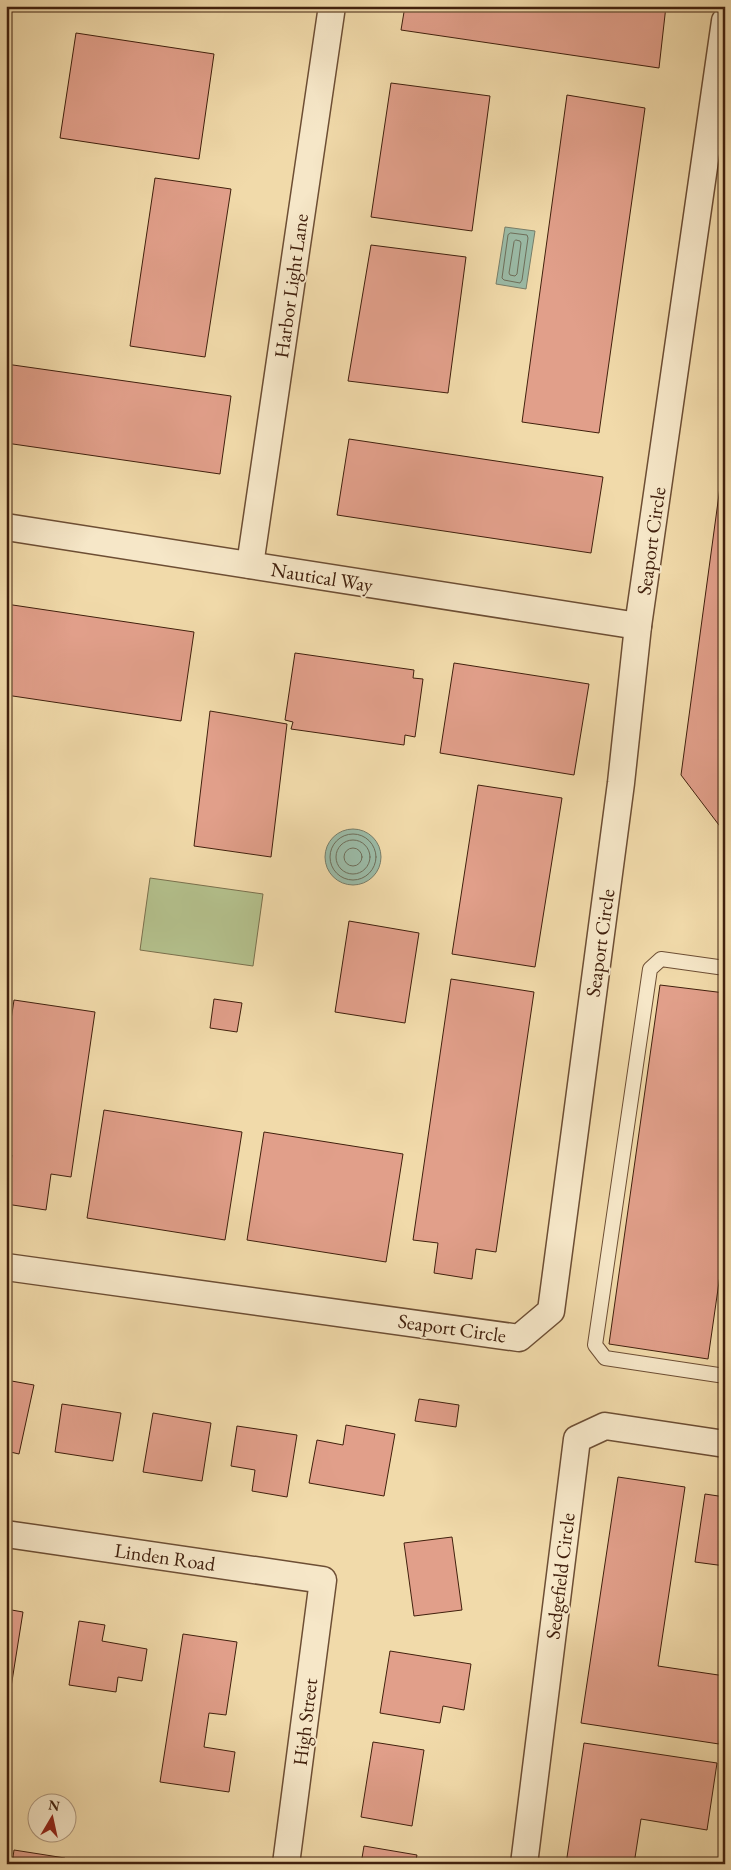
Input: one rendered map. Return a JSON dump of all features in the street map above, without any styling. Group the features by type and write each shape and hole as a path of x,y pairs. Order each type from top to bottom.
{"street":[{"name":"Harbor Light Lane","path":"250,565 332,6"},
{"name":"Seaport Circle","path":"6,1267 519,1338 551,1310 621,783 638,626 725,21"},
{"name":"Nautical Way","path":"6,527 638,626"},
{"name":"Sedgefield Circle","path":"524,1864 577,1439 605,1426 725,1444"},
{"name":"Linden Road","path":"6,1534 323,1580"},
{"name":"High Street","path":"286,1864 323,1580"}],"lane":[{"path":"725,968 661,959 650,969 595,1346 605,1358 725,1376"}],"green space":[{"path":"150,878 263,894 253,966 140,950"}],"water":[{"path":"505,227 535,231 526,289 496,284"},
{"path":"347,829 359,829 369,833 377,841 381,857 377,873 369,881 359,885 347,885 337,881 329,873 325,863 325,851 329,841 337,833"}],"building":[{"path":"405,6 666,6 659,68 401,30"},
{"path":"76,33 214,54 199,159 60,138"},
{"path":"391,83 490,96 472,231 371,217"},
{"path":"567,95 645,108 599,433 522,422"},
{"path":"155,178 231,189 205,357 130,346"},
{"path":"371,245 466,257 448,393 348,381"},
{"path":"6,364 231,396 220,474 6,443"},
{"path":"349,439 603,477 591,553 337,515"},
{"path":"725,450 725,833 681,775"},
{"path":"6,604 194,632 181,721 6,695"},
{"path":"295,653 414,670 413,678 423,679 415,737 405,735 404,745 291,729 293,722 285,720"},
{"path":"454,663 589,684 574,775 440,753"},
{"path":"210,711 287,724 271,857 194,846"},
{"path":"478,785 562,798 535,967 452,954"},
{"path":"349,921 419,933 405,1023 335,1012"},
{"path":"451,979 534,992 496,1252 476,1249 472,1279 434,1273 438,1243 413,1240"},
{"path":"660,985 725,993 725,1240 708,1359 609,1344"},
{"path":"214,999 242,1003 237,1032 210,1028"},
{"path":"14,1000 95,1012 71,1177 51,1174 46,1210 6,1204 6,1191 12,1155 6,1154 6,1053"},
{"path":"104,1110 242,1132 225,1240 87,1218"},
{"path":"264,1132 403,1154 386,1262 247,1240"},
{"path":"6,1380 34,1385 19,1454 6,1451"},
{"path":"419,1399 459,1405 456,1427 415,1421"},
{"path":"62,1404 121,1413 113,1461 55,1452"},
{"path":"153,1413 211,1423 202,1481 143,1472"},
{"path":"346,1425 395,1434 384,1496 309,1483 317,1440 343,1445"},
{"path":"237,1426 297,1435 287,1497 252,1491 255,1470 231,1466"},
{"path":"618,1477 685,1487 658,1666 725,1676 725,1703 719,1744 581,1723"},
{"path":"705,1494 725,1497 725,1566 695,1562"},
{"path":"452,1537 462,1610 414,1616 404,1543"},
{"path":"6,1609 23,1612 9,1700 6,1699"},
{"path":"79,1621 105,1625 102,1641 147,1649 142,1681 118,1677 116,1692 69,1685"},
{"path":"183,1634 237,1642 226,1715 209,1713 204,1747 235,1752 229,1792 160,1782"},
{"path":"390,1651 471,1664 464,1710 443,1706 440,1723 380,1713"},
{"path":"373,1742 424,1750 412,1826 361,1817"},
{"path":"584,1743 717,1763 707,1830 641,1819 634,1864 566,1864"},
{"path":"364,1846 417,1855 415,1864 361,1864"},
{"path":"14,1850 65,1858 64,1864 12,1864"}]}
